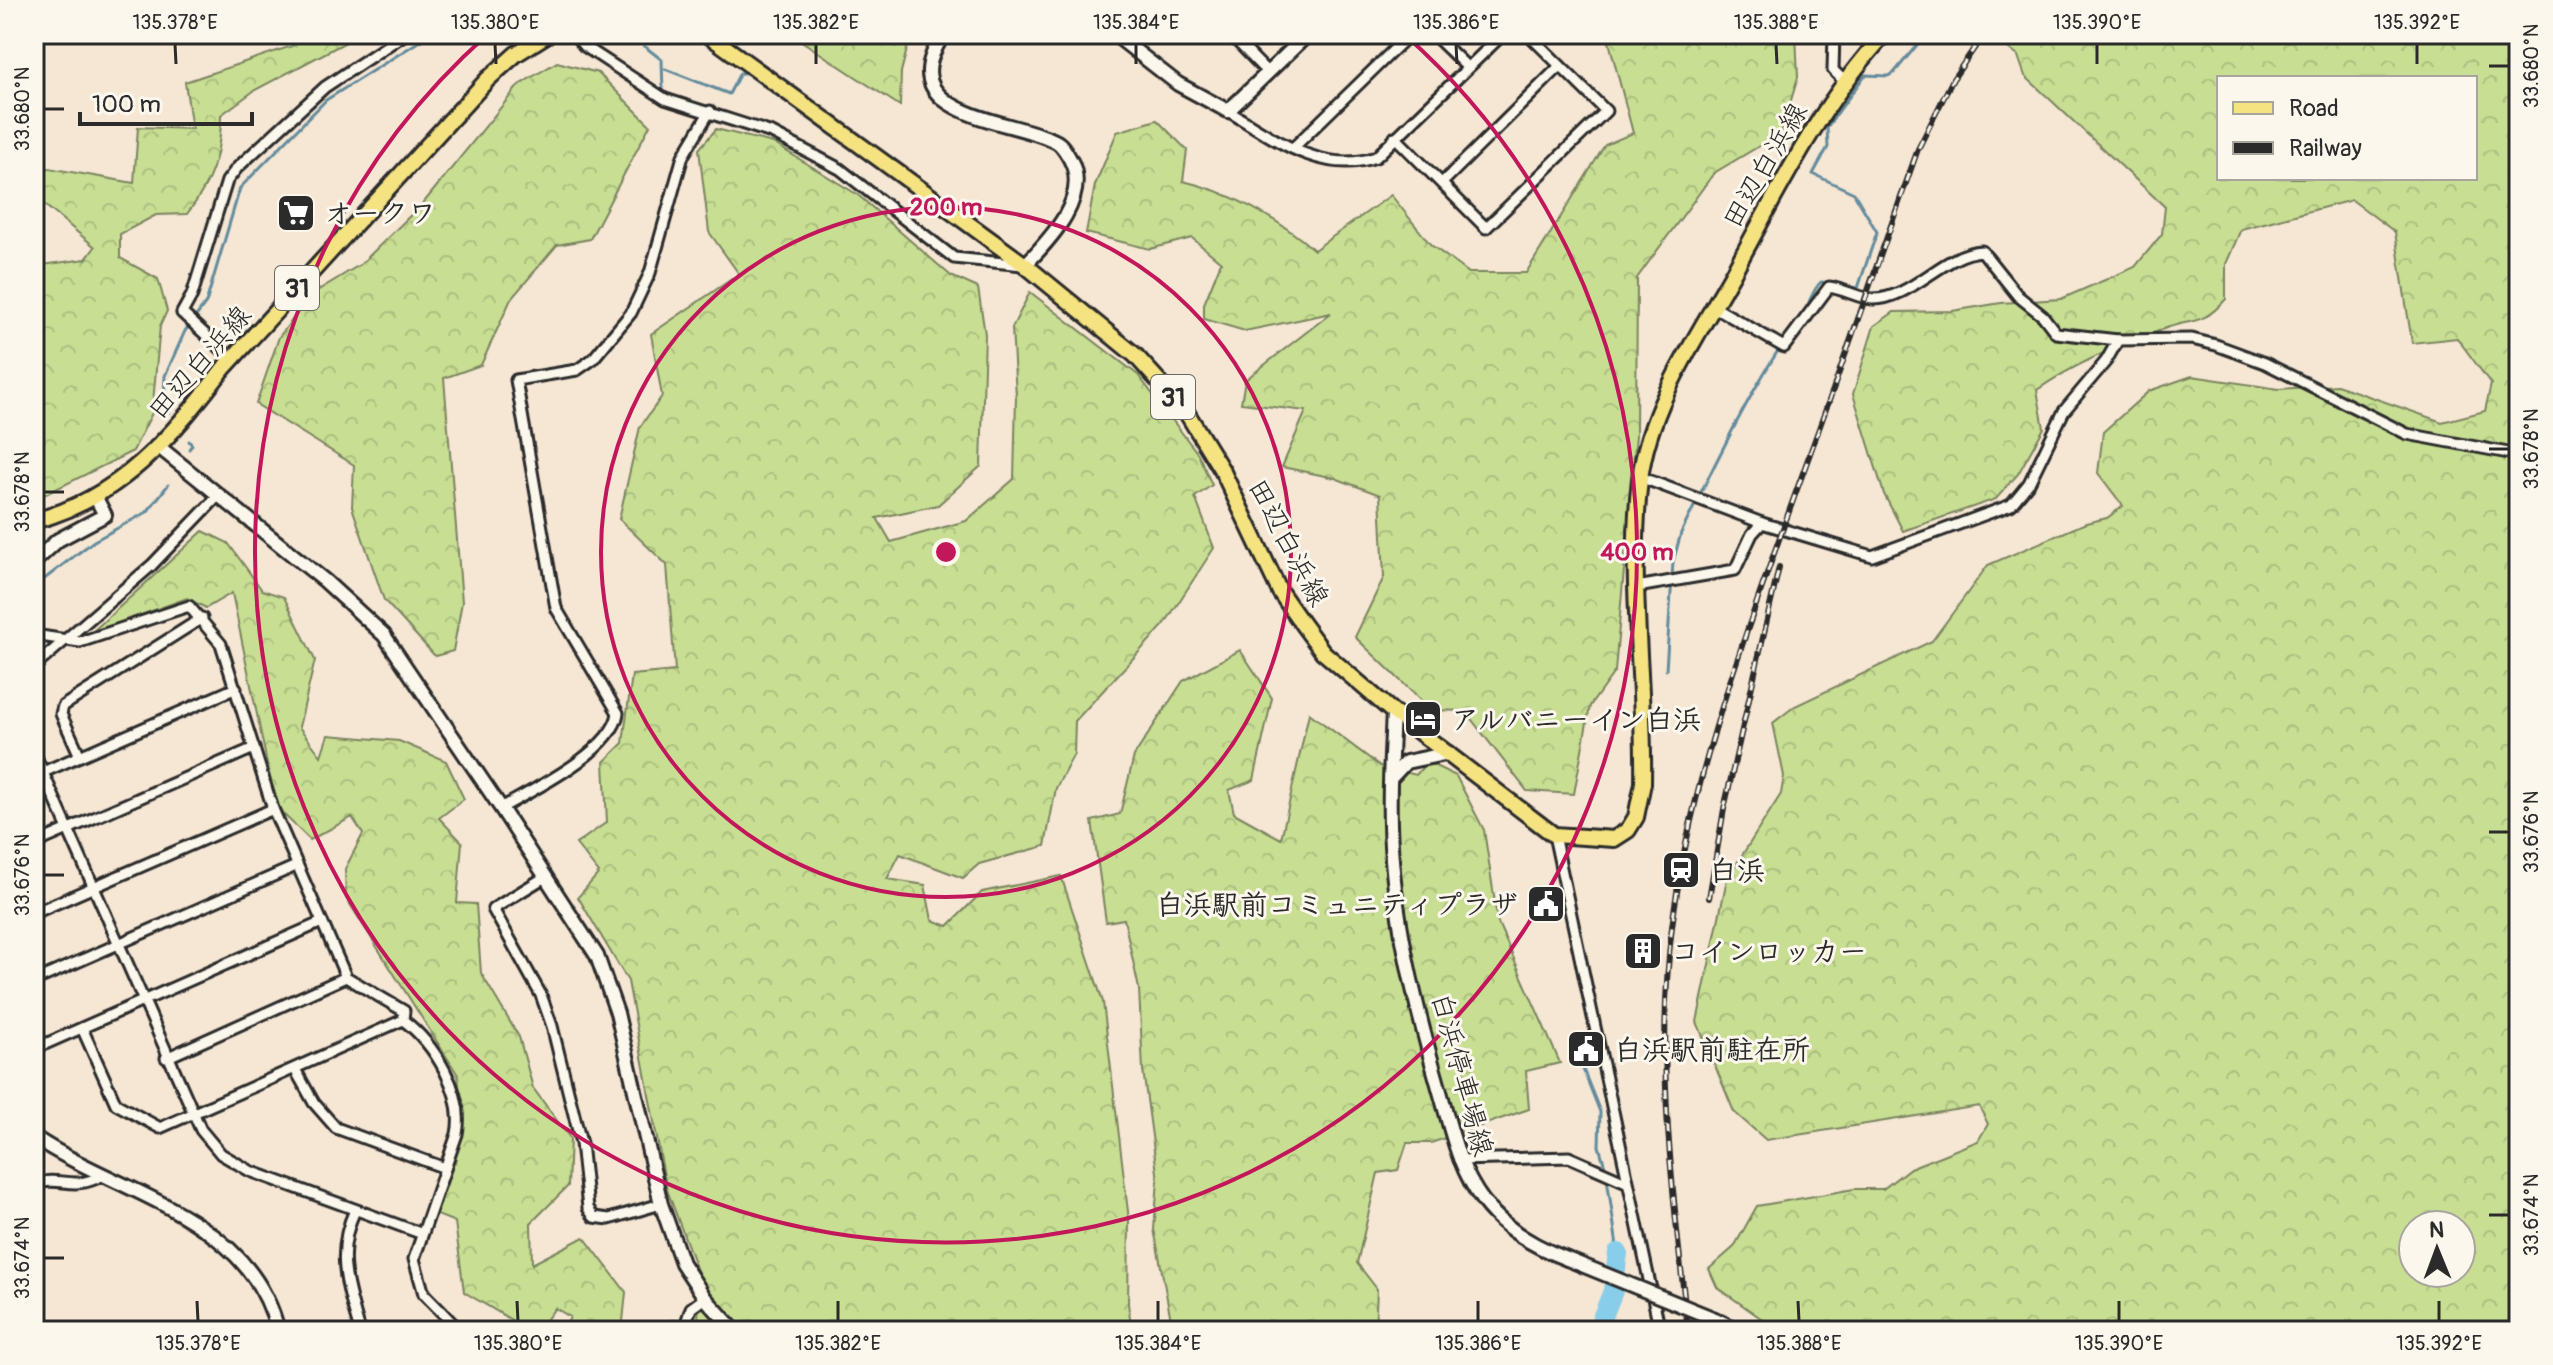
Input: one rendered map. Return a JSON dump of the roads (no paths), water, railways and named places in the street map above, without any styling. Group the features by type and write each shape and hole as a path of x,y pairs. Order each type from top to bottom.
{"main road":[{"name":"田辺白浜線","path":"34,521 62,514 96,498 125,479 159,447 232,359 488,79 516,54 548,34"},
{"name":"田辺白浜線","path":"707,34 1025,265 1135,355 1185,410 1223,472 1280,592 1323,652 1393,712 1554,835 1614,839 1628,830 1641,803 1644,749 1637,587 1640,477 1647,444 1667,394 1714,307 1844,81 1885,34"}],"street":[{"path":"232,359 184,317 231,175 325,87 405,34"},
{"path":"574,34 584,46 653,92 772,133 840,169 954,258 1025,265 1067,212 1077,177 1073,164 1057,142 953,108 932,80 935,48 944,34"},
{"path":"1114,34 1178,84 1293,148 1329,163 1357,164 1376,157 1503,34"},
{"path":"1230,34 1268,73"},
{"path":"1228,111 1308,34"},
{"path":"1293,148 1410,34"},
{"path":"1433,34 1467,67"},
{"path":"1395,137 1486,228 1606,111 1528,34"},
{"path":"1834,34 1833,70 1844,81"},
{"path":"1442,183 1560,66"},
{"path":"501,808 550,781 605,740 616,728 618,713 556,608 516,380 577,370 593,359 631,313 650,273 683,156 710,111"},
{"path":"1714,307 1784,347 1829,287 1875,299 1903,289 1965,255 1982,251 2018,296 2043,316 2056,333 2118,340 2192,339 2216,345 2265,363 2407,434 2519,455"},
{"path":"1640,477 1762,523 1872,556 2011,505 2029,483 2064,411 2114,351 2118,340"},
{"path":"159,447 325,581 384,635 501,808 597,956 617,1013 661,1204 682,1263 705,1298 735,1331"},
{"path":"34,667 68,641 152,565 219,495"},
{"path":"34,562 58,540 105,515 96,498"},
{"path":"1637,587 1735,570 1752,534 1762,523"},
{"path":"34,635 80,642 189,606 202,618 221,644 273,809 346,977 404,1011 403,1020"},
{"path":"80,756 61,714 63,706 202,618"},
{"path":"38,774 236,688"},
{"name":"白浜停車場線","path":"1393,712 1391,848 1397,900 1418,1003 1459,1160 1484,1202 1510,1229 1529,1242 1740,1331"},
{"path":"34,844 254,748"},
{"path":"34,752 38,774 68,830 166,1058 210,1143 234,1164 420,1233"},
{"path":"1391,778 1406,762 1449,753"},
{"path":"34,913 273,809"},
{"path":"1554,835 1660,1331"},
{"path":"34,981 296,866"},
{"path":"545,877 493,909 541,995 552,1026 581,1143 588,1208 594,1217 609,1219 661,1204"},
{"path":"34,1049 322,922"},
{"path":"166,1058 346,977"},
{"path":"82,1028 116,1104 160,1128 296,1071 403,1020"},
{"path":"403,1020 422,1036 455,1095 459,1123 420,1233 414,1259 417,1278 431,1303 460,1331"},
{"path":"296,1071 314,1103 336,1128 445,1168"},
{"path":"34,1137 178,1212 217,1237 254,1277 278,1331"},
{"path":"1459,1160 1569,1157 1626,1182"},
{"path":"34,1184 43,1181 84,1185 103,1175"},
{"path":"355,1210 345,1234 342,1256 360,1331"},
{"path":"631,1331 684,1328 691,1308 705,1298"}],"waterway":[{"path":"169,412 164,397 165,376 185,331 206,303 240,188 326,100 431,34"},
{"path":"629,34 662,60 663,92"},
{"path":"1844,286 1858,288 1877,232 1854,193 1813,174 1828,147 1827,127 1865,75 1888,76 1894,73 1926,34"},
{"path":"665,69 729,94 740,73 749,73"},
{"path":"1666,670 1673,562 1681,533 1753,393 1803,314 1815,289 1821,282 1836,284"},
{"path":"189,441 192,445 189,449"},
{"path":"34,587 94,541 147,512 168,485"},
{"path":"1573,1044 1600,1112 1599,1146 1606,1170"},
{"path":"1607,1178 1618,1253"},
{"path":"1597,1331 1613,1291 1618,1253"}],"railway":[{"path":"1688,1331 1668,1129 1665,1028 1672,927 1690,825 1716,726 1748,628 1918,149 1953,79 1984,34"},
{"path":"1709,898 1724,809 1779,567"}],"place":[{"name":"オークワ","path":"296,213"},
{"name":"アルバニーイン白浜","path":"1423,719"},
{"name":"白浜","path":"1681,870"},
{"name":"白浜駅前コミュニティプラザ","path":"1546,904"},
{"name":"コインロッカー","path":"1643,951"},
{"name":"白浜駅前駐在所","path":"1586,1049"}]}
